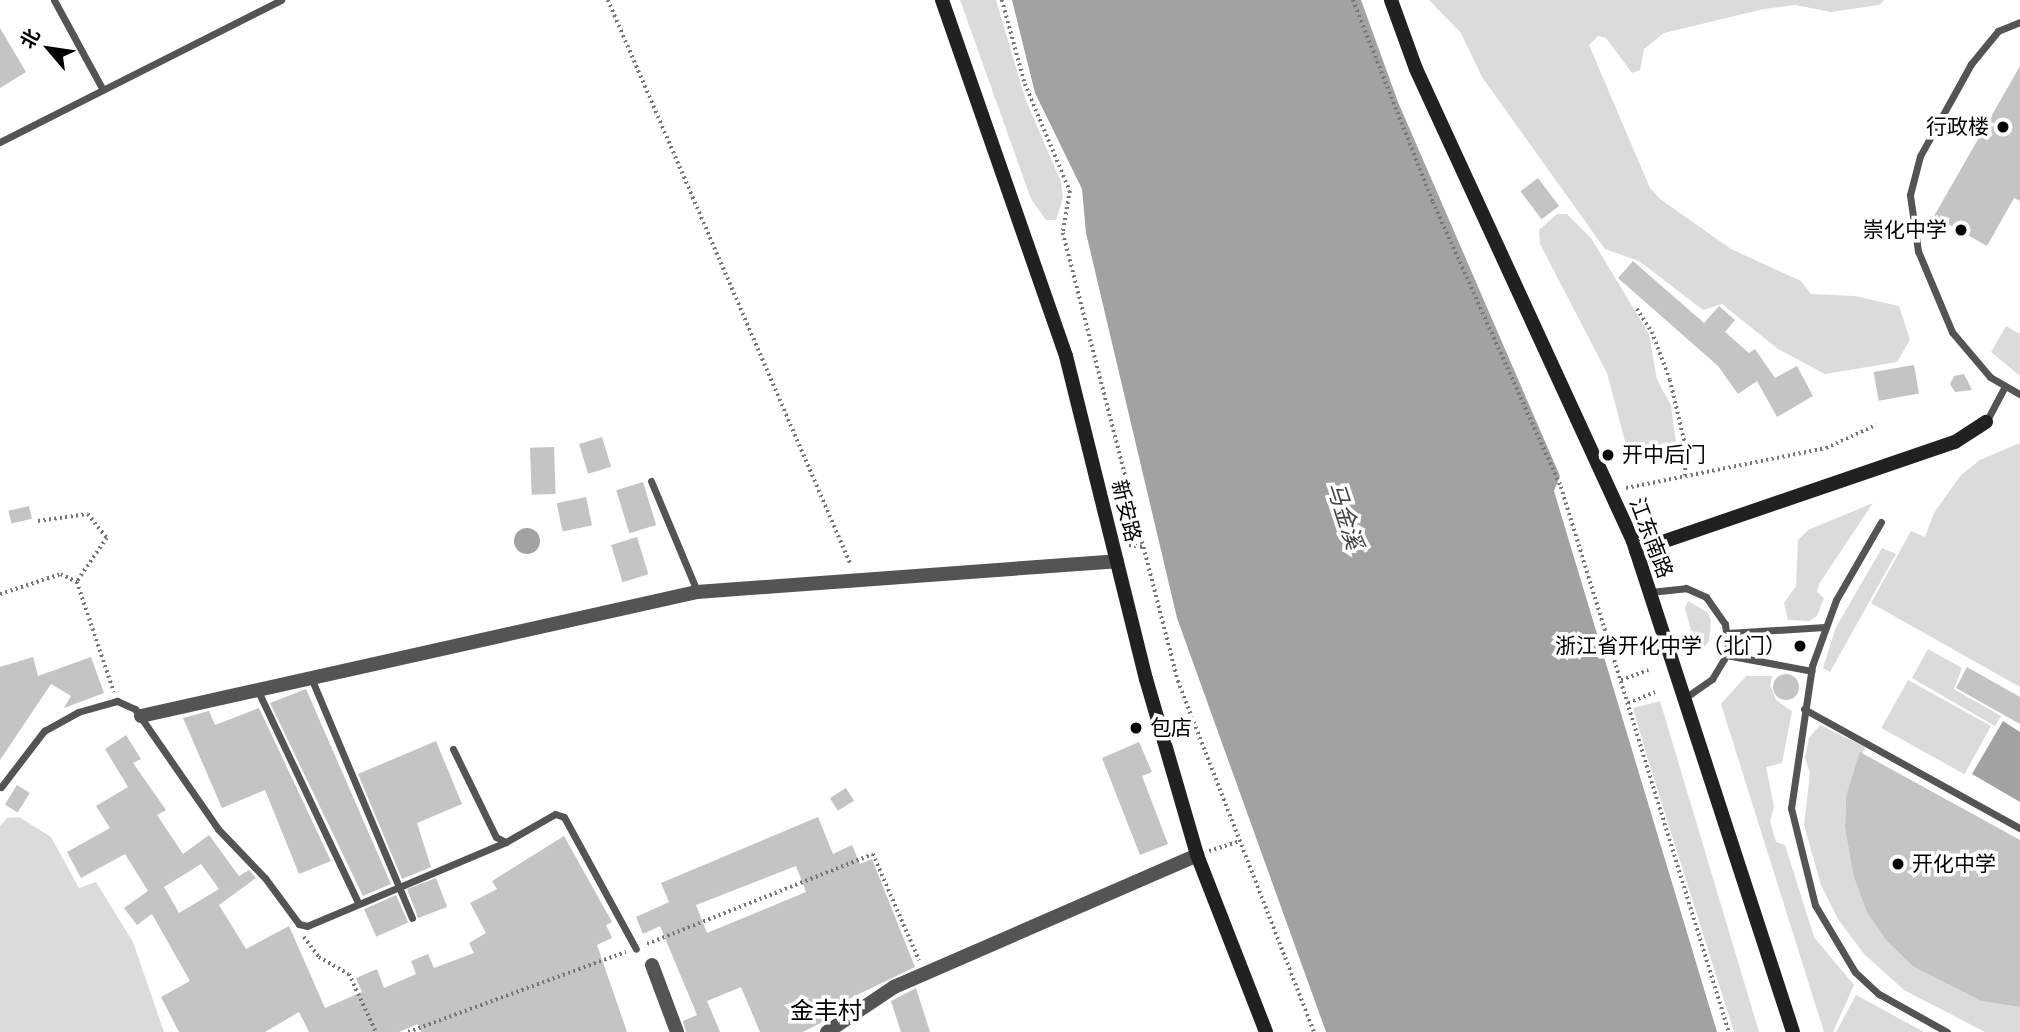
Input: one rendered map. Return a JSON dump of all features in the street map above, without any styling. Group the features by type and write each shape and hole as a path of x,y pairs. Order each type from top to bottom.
{"street":[{"name":"新安路","path":"942,0 1066,356 1116,561 1197,855 1266,1032"},
{"name":"江东南路","path":"1391,0 1416,69 1636,551 1793,1032"},
{"path":"1636,551 1955,442 1986,422"},
{"path":"141,716 697,592 1116,561"},
{"path":"827,1032 894,987 1197,855"},
{"path":"652,965 677,1032"}],"lane":[{"path":"54,0 103,90"},
{"path":"0,142 281,0"},
{"path":"2020,22 1998,31 1971,64 1920,156 1910,195 1918,251 1952,332 1990,377 2020,394"},
{"path":"1986,422 2005,387"},
{"path":"651,481 697,592"},
{"path":"1881,522 1825,627 1811,671 1791,808 1815,905 1831,938 1863,982 1947,1032"},
{"path":"1650,592 1686,588 1706,597 1717,608 1727,633 1726,655 1712,679 1684,699"},
{"path":"1727,633 1825,627"},
{"path":"1726,655 1811,671"},
{"path":"312,680 412,918"},
{"path":"258,691 358,902"},
{"path":"1,787 44,731 78,712 117,701 141,716 218,829 265,878 299,923 307,926 358,902 506,842 555,814 564,817 636,949"},
{"path":"1804,709 2020,828"},
{"path":"453,749 496,837 506,842"}],"path":[{"path":"608,0 857,580"},
{"path":"1002,0 1025,84 1070,191 1063,233 1178,681 1314,1032"},
{"path":"1353,0 1433,202 1561,487 1729,1032"},
{"path":"1637,309 1652,332 1670,380 1687,452 1685,476"},
{"path":"1610,491 1826,448 1876,425"},
{"path":"38,521 88,514 107,538 77,582"},
{"path":"0,594 61,574 77,582 117,701"},
{"path":"1621,680 1648,670"},
{"path":"1628,703 1655,692"},
{"path":"1197,855 1239,841"},
{"path":"408,1032 636,949 873,854 926,975"},
{"path":"299,923 307,945 319,957 349,974 376,1032"}],"shaded area":[{"path":"960,0 996,0 1025,98 1061,182 1063,198 1056,220 1046,220 1031,199"},
{"path":"1429,0 1884,0 1879,5 1831,12 1795,5 1764,9 1664,33 1644,49 1640,70 1632,73 1606,38 1598,36 1589,45 1650,188 1660,199 1731,249 1801,281 1811,294 1855,296 1899,306 1910,340 1897,362 1825,374 1778,349 1722,304 1703,310 1639,261 1605,249 1482,77 1461,33"},
{"path":"1557,214 1567,214 1591,238 1649,334 1657,380 1671,405 1676,443 1656,459 1634,456 1626,445 1607,373 1540,244 1539,230"},
{"path":"2006,326 2020,334 2020,376 1991,352"},
{"path":"2020,443 2020,687 1871,603 1911,531 1925,537 1934,513 1961,475 1980,460"},
{"path":"1873,503 1819,584 1817,592 1824,598 1817,616 1809,621 1788,620 1784,603 1796,586 1798,540 1808,530"},
{"path":"1882,548 1896,554 1830,672 1823,668 1836,627"},
{"path":"1688,601 1707,612 1711,620 1709,641 1703,648 1694,641 1685,608"},
{"path":"1928,649 1962,668 1954,689 2001,716 1995,726 1912,678"},
{"path":"1746,676 1772,676 1770,685 1776,700 1792,711 1782,763 1766,767 1774,807 1770,821 1776,842 1785,845 1814,937 1854,985 1833,1032 1824,1032 1721,704"},
{"path":"1908,680 1991,726 1964,774 1881,728"},
{"path":"1660,701 1759,1032 1734,1032 1646,753 1633,708"},
{"path":"1820,725 1865,747 1846,796 1845,828 1853,874 1914,967 1981,1001 2020,1007 2020,1032 1985,1032 1904,990 1864,954 1838,919 1821,885 1804,825 1810,773 1805,758 1809,738"},
{"path":"19,817 51,837 79,888 96,882 133,942 164,1032 0,1032 0,826 7,818"},
{"path":"1856,995 1924,1032 1836,1032"}],"water":[{"name":"马金溪","path":"1012,0 1361,0 1398,102 1560,476 1554,491 1717,1032 1326,1032 1177,618 1086,233 1082,189 1035,93"},
{"path":"527,528 536,532 540,541 536,550 527,554 518,550 514,541 518,532"},
{"path":"2003,721 2020,732 2020,802 1972,774"}],"building":[{"path":"0,28 26,72 0,88"},
{"name":"行政楼","path":"2020,66 2020,201 2014,198 1987,246 1934,216"},
{"path":"1538,178 1559,206 1541,219 1520,191"},
{"path":"1633,261 1704,323 1719,306 1735,320 1725,332 1749,353 1755,349 1775,378 1797,366 1813,396 1777,417 1757,381 1738,394 1718,366 1618,278"},
{"path":"1914,365 1919,394 1879,401 1874,372"},
{"path":"1964,374 1972,390 1955,392 1950,384 1954,376"},
{"path":"602,437 611,467 588,474 579,444"},
{"path":"554,447 556,494 532,495 530,448"},
{"path":"643,482 656,525 629,533 616,490"},
{"path":"586,497 592,525 563,532 557,503"},
{"path":"29,506 32,519 11,523 9,511"},
{"path":"637,537 648,574 623,582 611,545"},
{"path":"33,657 38,676 91,657 104,693 64,708 71,696 51,684 0,760 0,667"},
{"path":"1967,667 2020,697 2020,724 1956,688"},
{"path":"1786,674 1795,678 1799,687 1795,696 1786,700 1777,696 1773,687 1777,678"},
{"path":"306,689 391,884 363,896 270,703"},
{"path":"259,708 331,861 299,874 265,790 222,808 183,718 209,711 215,725"},
{"path":"126,735 141,759 133,763 166,810 157,815 183,854 209,835 239,876 249,870 256,878 219,905 246,949 289,926 325,1008 362,992 356,978 377,969 384,988 416,974 411,961 428,954 434,968 474,953 469,943 486,933 470,903 497,889 492,881 564,836 612,922 606,925 612,938 597,945 627,1032 421,1032 418,1024 399,1032 309,1032 299,1012 265,1032 179,1032 161,997 190,981 152,914 137,925 124,908 148,891 125,854 81,878 67,852 110,828 96,806 128,787 105,749","holes":["201,864 219,889 179,913 164,887"]},
{"path":"436,741 462,804 417,823 431,867 402,879 358,774"},
{"path":"1139,742 1152,772 1142,776 1168,844 1140,855 1102,758"},
{"path":"1860,752 2020,840 2020,1007 1981,1001 1914,967 1887,941 1867,912 1853,874 1845,828 1846,796"},
{"path":"17,785 30,793 18,812 5,805"},
{"path":"846,788 854,801 838,811 830,798"},
{"path":"818,817 833,854 852,845 860,864 872,859 915,967 830,1008 834,1016 803,1032 760,1032 741,987 707,1001 720,1032 686,1032 683,1021 697,1015 660,926 643,934 636,917 669,902 661,883","holes":["796,866 806,892 707,933 696,905"]},
{"path":"436,878 447,907 418,918 407,889"},
{"path":"396,895 408,922 376,937 364,909"},
{"path":"916,988 930,1032 901,1032 891,1001"}],"place":[{"name":"行政楼","path":"2003,127"},
{"name":"崇化中学","path":"1961,230"},
{"name":"开中后门","path":"1608,455"},
{"name":"浙江省开化中学（北门）","path":"1800,646"},
{"name":"包店","path":"1136,728"},
{"name":"开化中学","path":"1898,864"}],"district":[{"name":"金丰村","path":"826,1012"}]}
